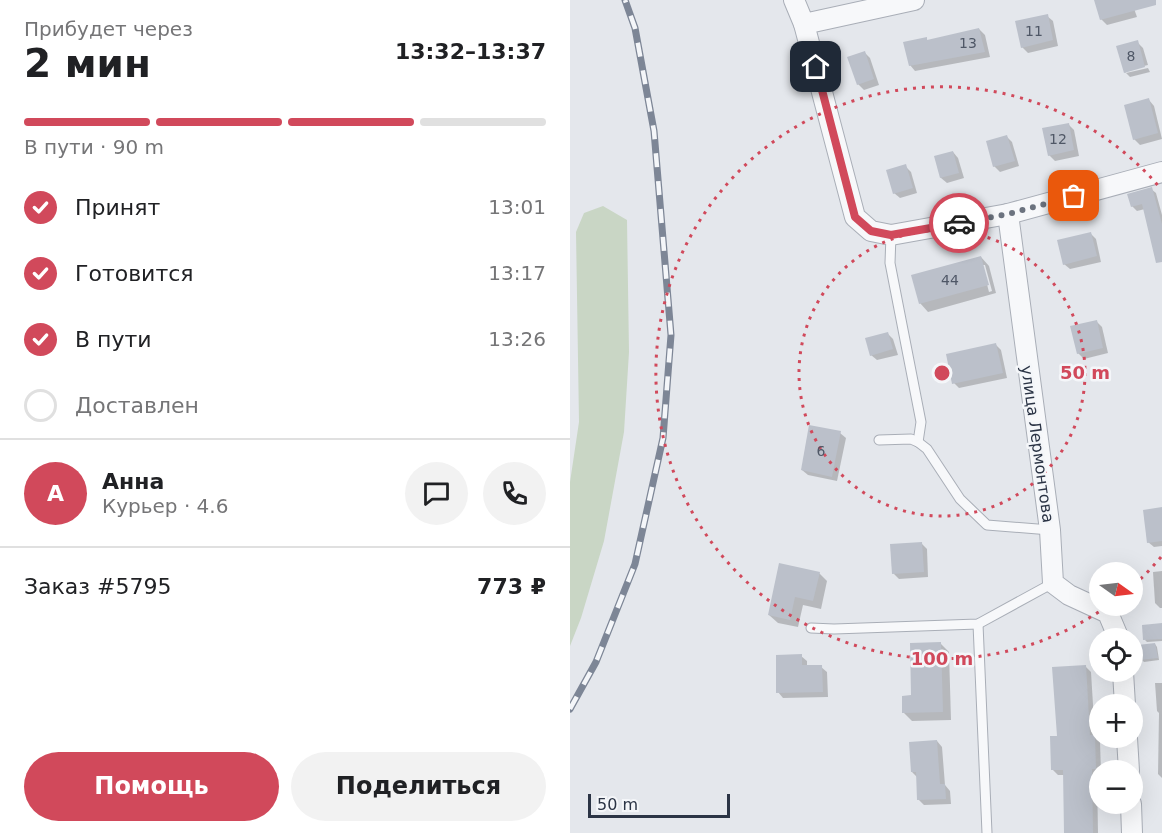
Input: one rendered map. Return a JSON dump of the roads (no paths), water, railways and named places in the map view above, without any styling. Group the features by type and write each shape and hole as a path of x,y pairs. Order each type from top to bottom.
{"street":[{"path":"794,0 804,24 855,217 871,231 891,235 1008,214 1162,172"},
{"path":"804,24 914,0"},
{"name":"улица Лермонтова","path":"1008,214 1050,530 1053,583"},
{"path":"1053,583 1069,595 1108,613 1114,628"},
{"path":"1131,814 1132,833"}],"lane":[{"path":"891,235 890,263 921,422 918,442"},
{"path":"879,440 910,439 927,449 960,500 987,525 1050,530"},
{"path":"811,628 978,624 1053,583"},
{"path":"978,624 987,833"}],"railway":[{"path":"570,709 596,662 635,564 663,438 671,335 654,131 635,28 625,0"}]}
